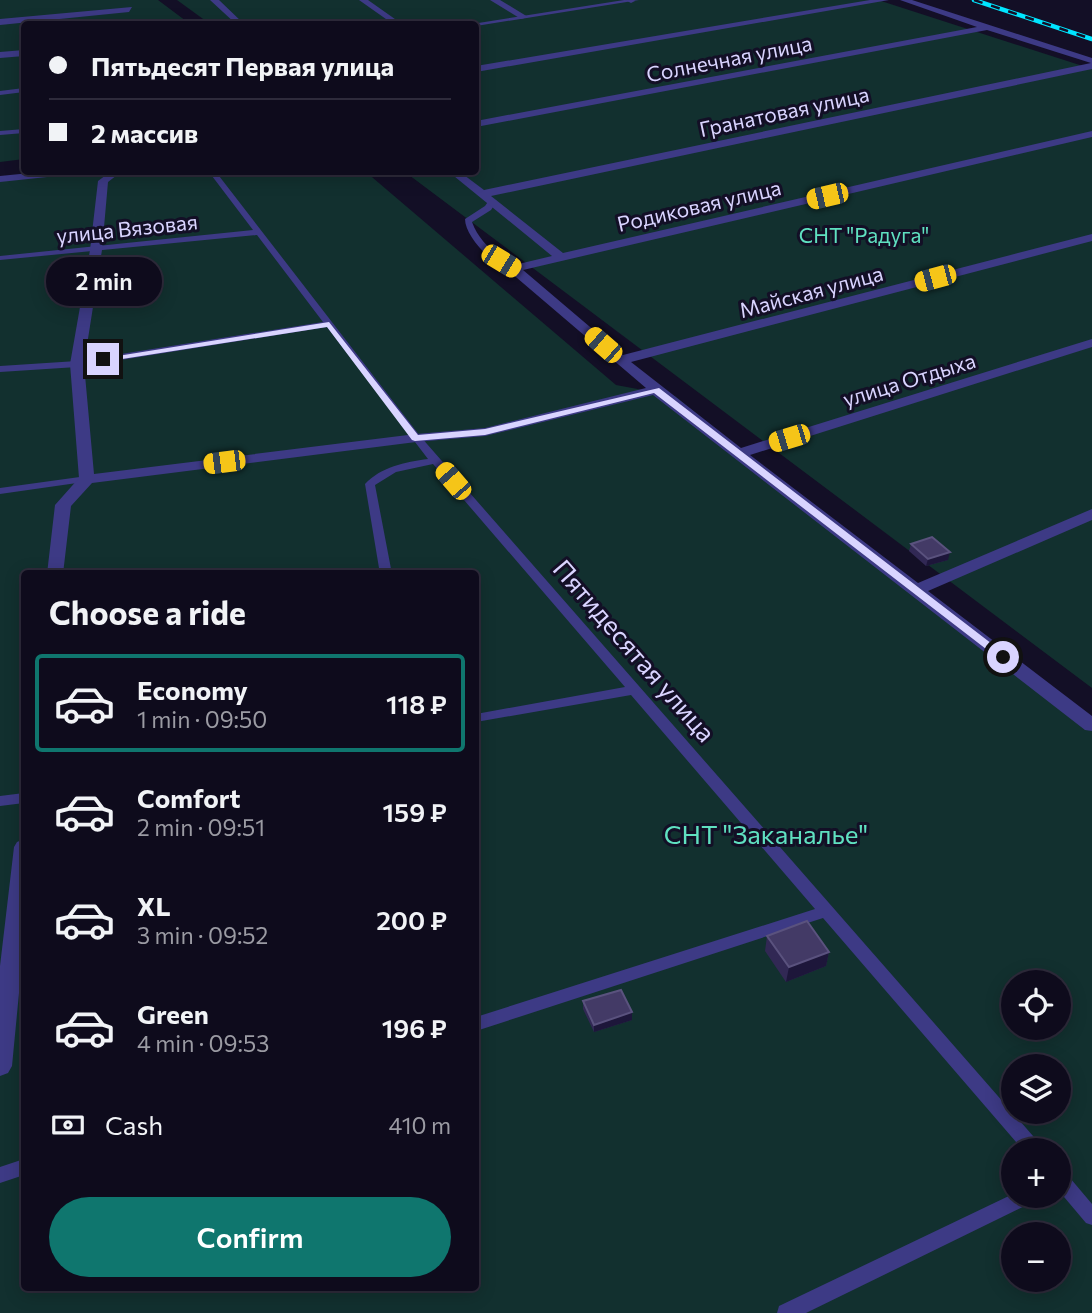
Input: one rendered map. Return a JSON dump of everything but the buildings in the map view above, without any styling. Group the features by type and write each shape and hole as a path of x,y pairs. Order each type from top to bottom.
{"street":[{"path":"214,0 237,21"},
{"path":"363,0 394,21"},
{"path":"495,0 524,17"},
{"path":"479,68 885,0"},
{"path":"904,0 1092,63"},
{"path":"0,22 129,9"},
{"name":"Солнечная улица","path":"479,123 989,27"},
{"path":"0,55 21,53"},
{"name":"Гранатовая улица","path":"488,197 1092,63"},
{"name":"Родиковая улица","path":"514,269 1092,134"},
{"path":"0,179 38,175"},
{"path":"87,479 77,364 96,250 103,181 112,175"},
{"path":"458,175 561,257"},
{"name":"Майская улица","path":"621,360 1092,237"},
{"path":"514,269 656,390 1091,724"},
{"name":"улица Отдыха","path":"738,454 1092,343"},
{"path":"55,570 63,505 87,479 415,438 485,432 656,390"},
{"path":"915,590 1092,514"},
{"path":"0,1066 21,902"}],"lane":[{"path":"479,23 632,0"},
{"path":"0,93 21,90"},
{"path":"0,134 21,131"},
{"name":"Пятидесятая улица","path":"214,175 415,438 1024,1138"},
{"path":"488,197 488,208 468,221 470,228 478,242 514,269"},
{"name":"улица Вязовая","path":"0,258 258,232"},
{"path":"0,369 77,364 329,324"},
{"path":"385,570 370,484 383,473 407,465 435,461"},
{"path":"0,491 87,479"},
{"path":"479,717 634,690"},
{"path":"0,801 21,798"},
{"path":"479,1023 826,911"},
{"path":"0,1175 21,1168"},
{"path":"1071,1193 1092,1217"},
{"path":"786,1313 1002,1208"}],"green space":[{"path":"0,0 158,0 186,21 21,21 21,159 0,162"},
{"name":"СНТ \"Радуга\"","path":"177,0 878,0 1092,69 1092,688 409,175 479,175 479,21 206,21"},
{"name":"СНТ \"Заканалье\"","path":"21,175 370,175 616,385 675,396 781,483 1092,717 1092,1313 0,1313 0,177"}],"railway":[{"path":"974,0 1092,39"}],"route":[{"path":"103,359 329,324 415,438 485,432 656,390 1003,657"}]}
